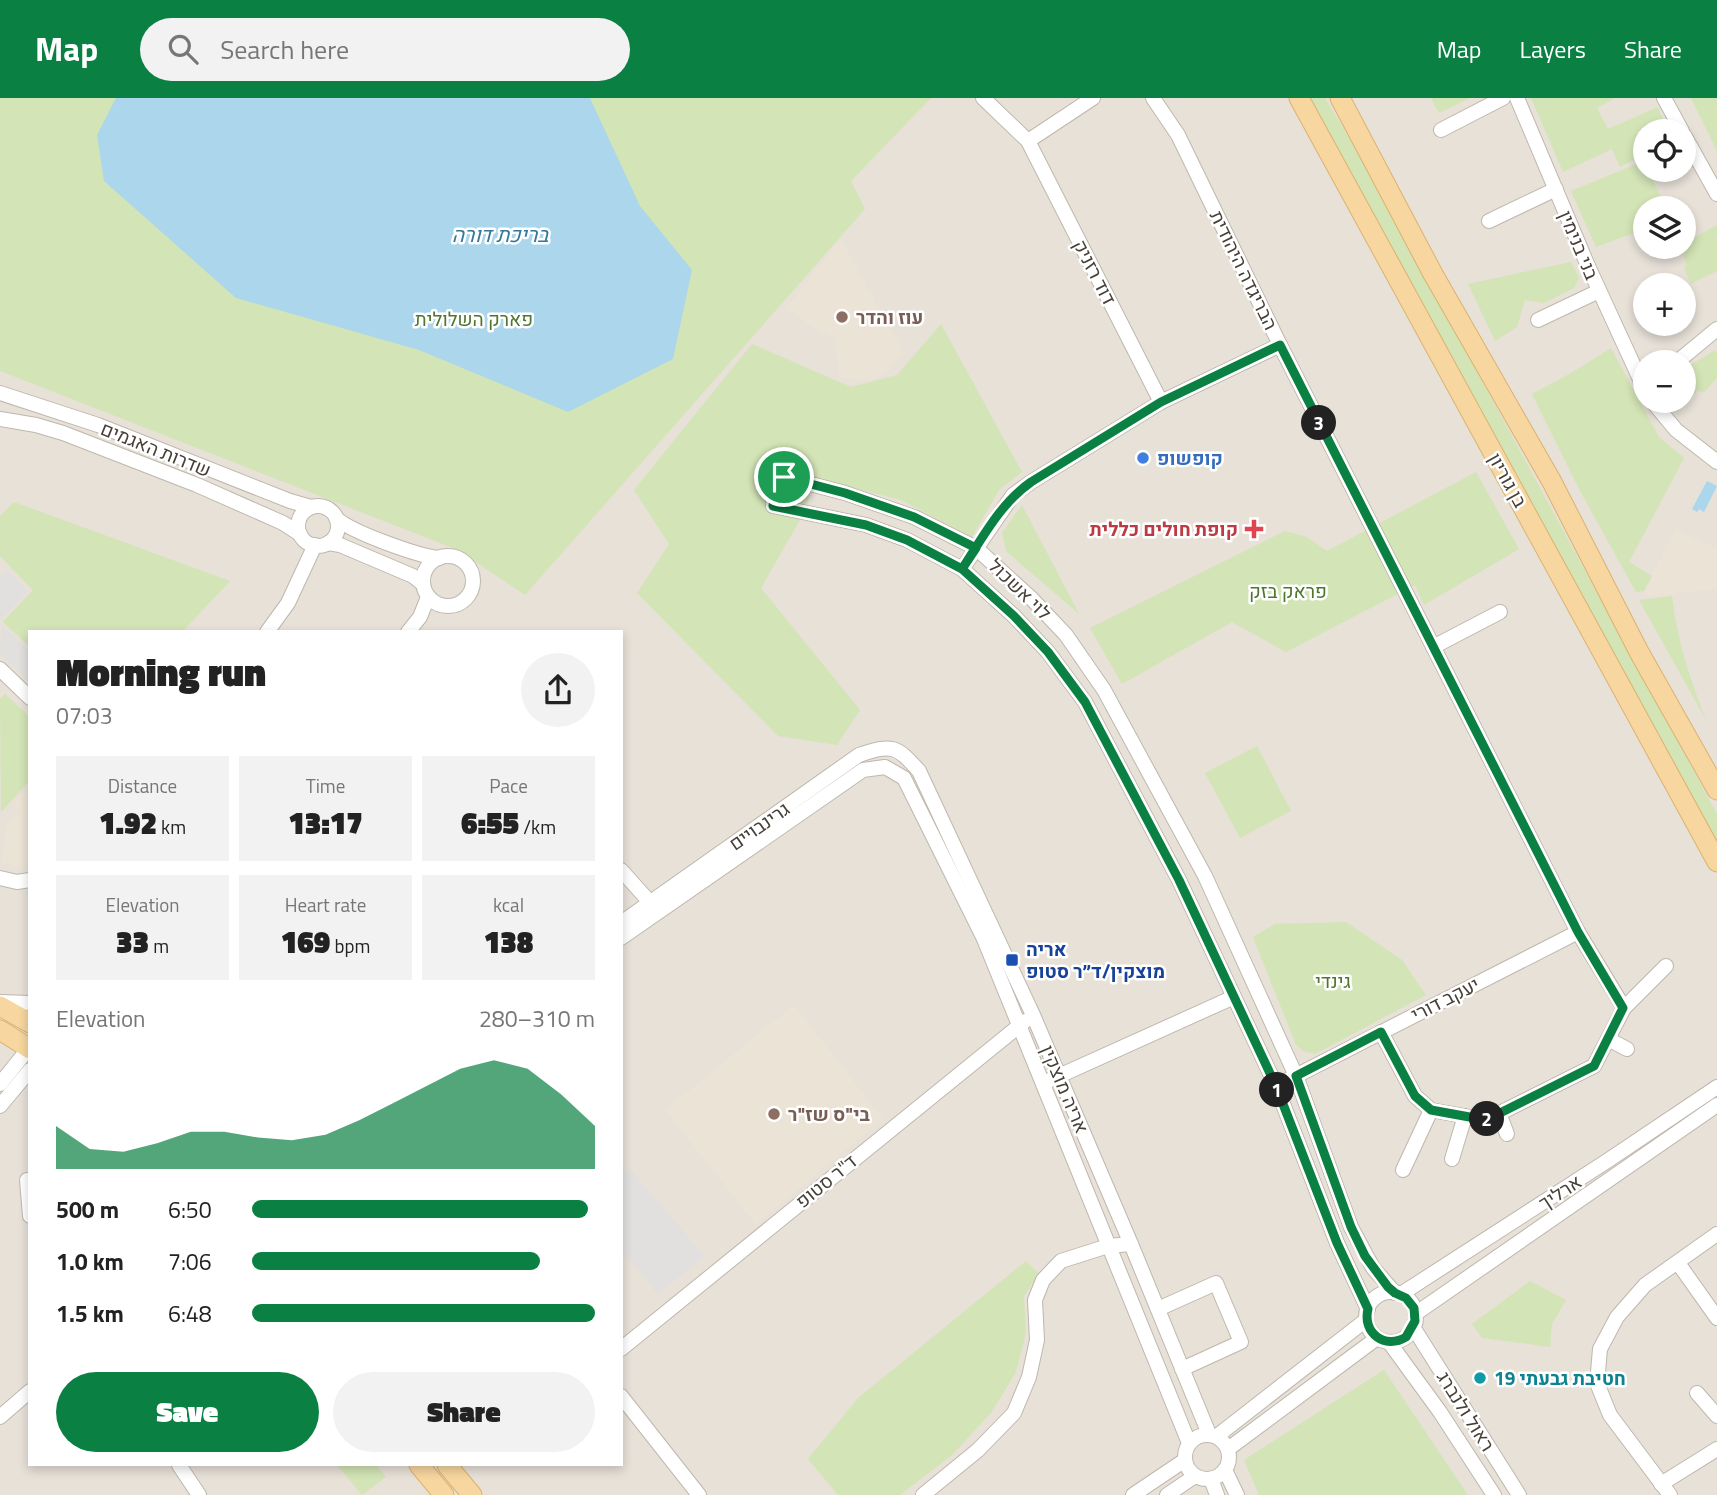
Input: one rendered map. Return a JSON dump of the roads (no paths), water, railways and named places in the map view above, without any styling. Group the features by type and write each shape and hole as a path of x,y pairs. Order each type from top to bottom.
{"main road":[{"name":"בן גוריון","path":"1299,98 1717,862"},
{"name":"בן גוריון","path":"1340,98 1433,274 1552,482 1639,652 1717,790"},
{"path":"0,1004 28,1022"},
{"path":"0,1030 28,1048"},
{"path":"420,1466 444,1495"},
{"path":"448,1466 472,1495"}],"street":[{"name":"דוד רזניק","path":"983,98 1028,142 1161,402"},
{"path":"1028,142 1093,98"},
{"name":"הבריגדה היהודית","path":"1153,98 1178,135 1280,345 1578,932 1623,1008"},
{"path":"1441,130 1503,98"},
{"name":"בני בנימין","path":"1517,98 1599,291 1633,364"},
{"path":"1664,98 1675,119"},
{"path":"1696,156 1717,194"},
{"path":"1489,221 1556,189"},
{"path":"1538,320 1599,291"},
{"path":"1692,350 1717,330"},
{"path":"962,569 1013,495 1161,402 1280,345"},
{"name":"שדרות האגמים","path":"0,393 98,425 277,497 312,507"},
{"path":"1662,413 1676,430 1717,462"},
{"name":"שדרות האגמים","path":"0,419 63,433 197,485 283,523 300,534"},
{"name":"לוי אשכול","path":"1367,1314 1276,1086 1179,880 1085,702 1048,652 1014,616 962,569 907,540 866,525 773,506 775,490 784,477 845,493 914,517 976,548 1032,599 1066,635 1104,690 1205,876 1296,1076 1351,1227 1373,1268 1398,1294"},
{"path":"323,506 337,518 347,526 419,554 439,558 450,556 463,561 471,571 473,586 465,600 450,606 435,602 426,590 401,570 340,545 306,541 300,534 300,517 312,507 323,506"},
{"path":"268,630 288,603 321,544 337,532 337,518"},
{"path":"410,630 420,617 426,590 425,572 429,565 439,558"},
{"path":"1433,647 1500,612"},
{"path":"0,669 28,696"},
{"name":"גרינבויים","path":"623,936 655,908 859,755 884,747 903,753"},
{"name":"אריה מוצקין","path":"903,753 919,771 1032,1015 1182,1369 1213,1435"},
{"name":"גרינבויים","path":"623,922 655,908 863,769 886,767"},
{"name":"אריה מוצקין","path":"886,767 904,778 984,939 1189,1443"},
{"path":"623,872 655,908"},
{"path":"0,878 17,882 28,880"},
{"name":"יעקב דורי","path":"1276,1086 1578,932"},
{"path":"1381,1032 1396,1061 1411,1073 1415,1096 1431,1110 1486,1120 1499,1113 1539,1102 1582,1079 1594,1066 1623,1008 1666,965"},
{"path":"1042,1084 1234,997"},
{"path":"0,1004 28,1003"},
{"name":"ד\"ר סטופ","path":"623,1347 1032,1015"},
{"path":"1608,1039 1627,1049"},
{"path":"0,1084 28,1051"},
{"path":"1384,1069 1396,1061"},
{"path":"0,1106 28,1072"},
{"name":"ארליך","path":"1398,1294 1596,1169 1717,1087"},
{"path":"1406,1108 1415,1096"},
{"name":"ארליך","path":"1414,1321 1717,1105"},
{"path":"1403,1170 1431,1110"},
{"path":"1499,1113 1507,1135"},
{"path":"1452,1158 1465,1116"},
{"path":"27,1180 28,1192"},
{"path":"1717,1234 1645,1285 1617,1317 1600,1349 1597,1383 1610,1415 1665,1489 1717,1449"},
{"path":"923,1495 978,1451 1014,1413 1029,1377 1037,1340 1035,1300 1043,1280 1061,1261 1108,1247 1131,1244"},
{"path":"1678,1263 1717,1318"},
{"path":"1158,1309 1216,1283 1241,1342 1182,1369"},
{"path":"1213,1435 1228,1449 1229,1463 1225,1470 1210,1479 1195,1476 1187,1468 1185,1460 1189,1443 1201,1435 1213,1435 1367,1314 1375,1298 1388,1293 1398,1294 1411,1303 1414,1321 1401,1340 1383,1340 1228,1449"},
{"path":"1367,1314 1370,1330 1383,1340"},
{"name":"ראול ולנברג","path":"1414,1321 1519,1495"},
{"name":"ראול ולנברג","path":"1383,1340 1494,1495"},
{"path":"0,1417 28,1393"},
{"path":"1698,1393 1717,1416"},
{"path":"623,1399 699,1495"},
{"path":"1133,1495 1185,1460"},
{"path":"180,1466 199,1495"},
{"path":"1225,1470 1237,1495"},
{"path":"1167,1495 1195,1476"},
{"path":"1210,1479 1217,1495"}],"water":[{"name":"בריכת דורה","path":"116,98 590,98 640,206 692,270 673,359 568,412 419,350 236,298 104,181 97,135"},
{"path":"1707,481 1717,486 1704,512 1699,509 1697,512 1692,509"}],"place":[{"name":"עוז והדר","path":"842,317"},
{"name":"קופשופ","path":"1143,458"},
{"name":"קופת חולים כללית","path":"1254,529"},
{"name":"אריה מוצקין/ד״ר סטופ","path":"1012,960"},
{"name":"בי\"ס שז\"ר","path":"774,1114"},
{"name":"חטיבת גבעתי 19","path":"1480,1378"}],"park label":[{"name":"פארק השלולית","path":"474,319"},
{"name":"פראק בזק","path":"1288,591"},
{"name":"גינדי","path":"1333,981"}]}
